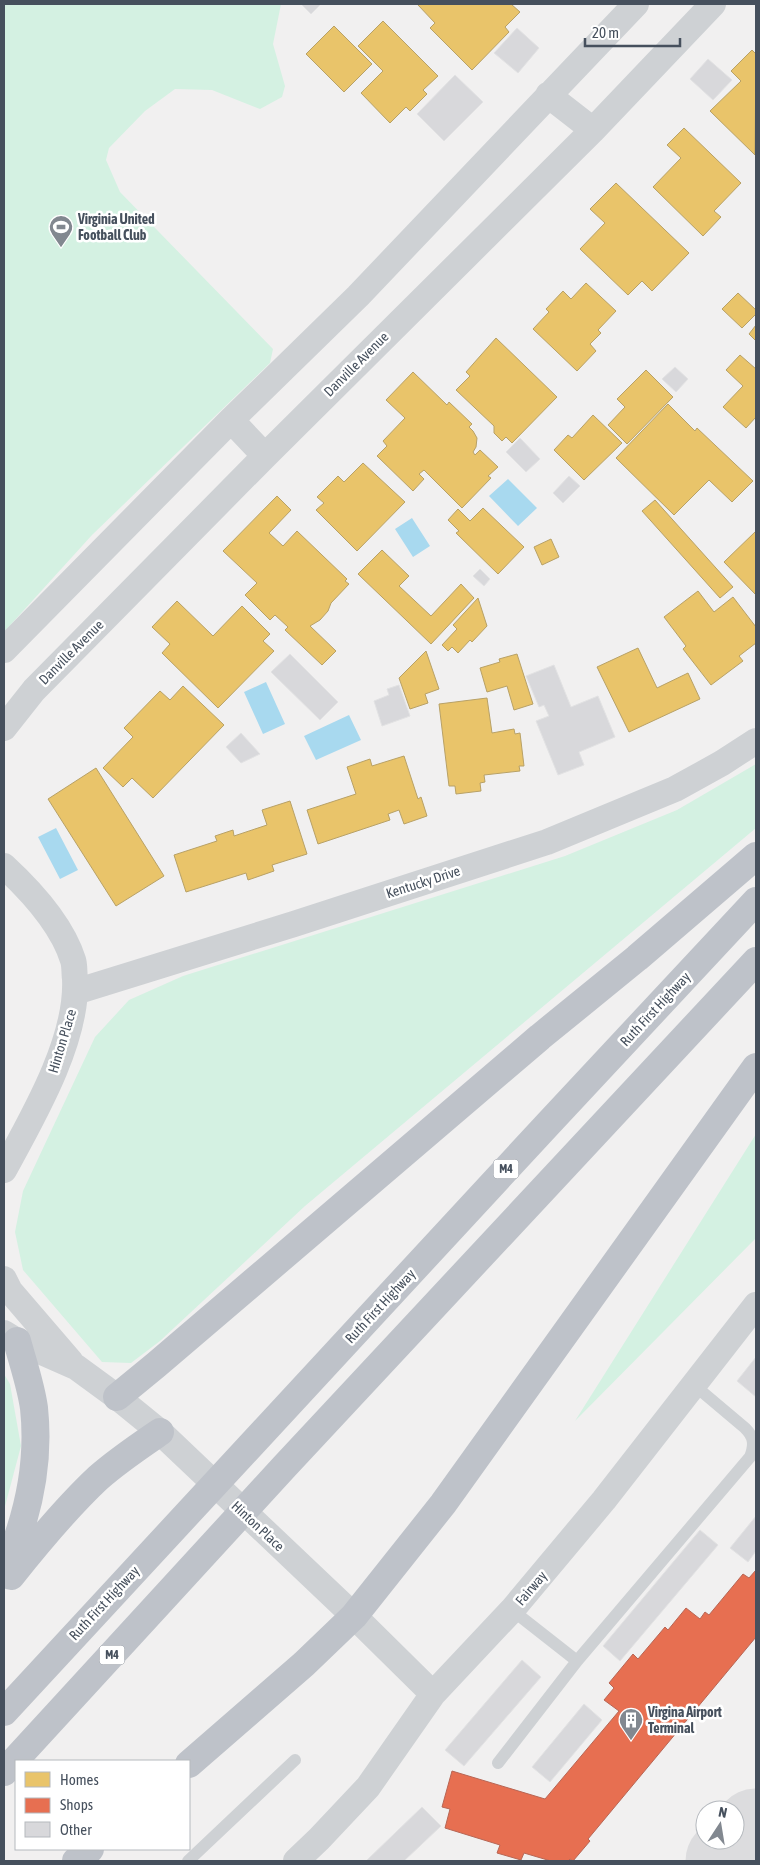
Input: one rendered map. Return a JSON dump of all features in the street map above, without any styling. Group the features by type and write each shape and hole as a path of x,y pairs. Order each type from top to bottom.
{"highway":[{"path":"117,1396 756,856"},
{"name":"Ruth First Highway","path":"4,1712 756,901"},
{"name":"M4","path":"4,1772 284,1467 756,961"},
{"path":"190,1763 304,1664 354,1616 443,1504 756,1067"},
{"path":"4,1572 13,1551 28,1500 36,1453 34,1407 10,1337"},
{"path":"4,1584 47,1532 98,1478 127,1454 160,1432"},
{"path":"76,1861 89,1850"}],"street":[{"path":"4,650 231,420 358,296 636,4"},
{"name":"Danville Avenue","path":"4,728 34,690 265,456 593,130 713,4"},
{"path":"548,95 593,130"},
{"path":"231,420 265,456"},
{"name":"Kentucky Drive","path":"76,992 547,842 675,789 722,763 756,741"},
{"name":"Hinton Place","path":"4,866 25,885 61,935 74,961 76,992 69,1027 56,1066 30,1122 4,1170"},
{"name":"Hinton Place","path":"4,1279 10,1291 76,1367"},
{"name":"Fairway","path":"296,1861 319,1840 368,1787 433,1694 512,1610 604,1500 756,1305"},
{"name":"Hinton Place","path":"10,1337 76,1367 117,1396 160,1432 354,1616 433,1694"}],"lane":[{"path":"498,1763 577,1660 750,1457 754,1442 752,1435 694,1385"},
{"path":"512,1610 577,1660"},
{"path":"188,1861 295,1760"}],"green space":[{"path":"4,4 281,4 273,44 285,86 282,97 260,109 212,90 175,89 145,111 109,148 106,160 120,192 273,349 270,363 92,535 4,632"},
{"path":"756,764 756,828 305,1206 160,1341 131,1363 102,1362 23,1270 15,1232 23,1191 95,1037 129,1000 183,976 565,856 677,810"},
{"path":"756,1134 756,1238 575,1421"},
{"path":"4,1374 10,1384 21,1446 4,1510"}],"water":[{"path":"508,479 537,508 518,526 489,496"},
{"path":"412,518 430,546 413,557 395,529"},
{"path":"266,682 285,724 263,734 244,692"},
{"path":"349,715 361,740 316,760 304,736"},
{"path":"56,828 78,870 60,879 38,837"}],"building: Homes":[{"path":"419,4 511,4 520,12 505,27 509,32 472,70 430,28 435,23"},
{"path":"383,21 438,76 423,90 427,94 410,111 406,107 390,123 361,93 383,71 358,46"},
{"path":"334,26 372,64 344,92 306,54"},
{"path":"752,50 756,54 755,155 710,111 741,81 731,71"},
{"path":"684,128 741,183 714,211 721,217 703,236 653,187 681,158 667,145"},
{"path":"616,183 689,253 652,291 642,281 628,295 580,249 605,223 590,209"},
{"path":"586,283 616,311 598,330 601,333 590,344 596,351 577,371 533,329 549,312 546,309 563,291 571,299"},
{"path":"738,293 756,310 756,314 742,328 722,309"},
{"path":"756,325 756,341 749,334"},
{"path":"496,338 557,397 512,443 506,437 502,441 494,433 494,426 456,390 470,376 466,372"},
{"path":"740,355 756,369 756,417 746,428 723,407 743,386 726,370"},
{"path":"646,370 673,397 627,444 608,425 625,407 617,399"},
{"path":"413,372 447,405 449,402 472,424 469,427 477,438 476,447 473,452 475,455 480,450 498,467 488,476 491,478 462,508 424,470 419,474 424,479 413,491 377,456 387,446 383,441 405,418 386,400"},
{"path":"668,404 695,431 697,428 753,481 732,502 709,480 674,515 616,458"},
{"path":"593,415 622,443 584,480 554,450 568,435 572,438"},
{"path":"363,463 405,502 357,551 316,510 324,503 317,497 338,476 344,482"},
{"path":"277,496 291,510 269,533 283,546 297,531 347,579 345,581 349,584 331,603 328,611 320,620 310,626 336,651 322,665 285,630 288,627 275,615 270,620 245,595 257,583 223,551"},
{"path":"655,500 733,587 720,598 642,511"},
{"path":"483,508 524,547 498,574 456,533 459,531 448,520 458,509 470,521"},
{"path":"756,531 756,595 724,562"},
{"path":"551,539 559,557 542,565 534,547"},
{"path":"382,550 409,576 399,586 431,616 461,584 474,598 431,644 358,574"},
{"path":"698,591 714,612 733,597 756,627 756,643 739,656 743,661 711,685 683,649 686,646 664,617"},
{"path":"478,598 487,626 458,653 452,647 448,651 442,645 457,629 453,625"},
{"path":"177,601 213,636 242,606 270,634 263,641 274,651 218,708 162,653 170,644 152,627"},
{"path":"638,648 657,688 688,673 700,699 629,732 597,667"},
{"path":"426,651 439,689 425,694 428,703 410,709 399,678"},
{"path":"517,654 533,704 514,710 507,686 487,692 480,668 500,662 499,659"},
{"path":"183,686 224,725 153,798 132,778 123,787 103,768 133,737 124,728 160,691 170,700"},
{"path":"487,698 492,733 514,729 515,734 520,733 524,766 519,766 520,771 484,775 485,782 480,783 481,791 456,794 455,786 449,786 439,704"},
{"path":"404,756 418,799 421,797 427,816 404,824 399,810 388,814 390,820 318,844 307,810 356,794 347,767 370,759 372,766"},
{"path":"96,768 164,876 116,906 48,799"},
{"path":"290,801 307,854 272,865 274,871 248,880 246,873 186,892 174,855 217,841 215,836 233,830 234,836 267,825 262,810"}],"building: Shops":[{"name":"Virgina Airport Terminal","path":"756,1570 756,1637 588,1839 590,1841 573,1861 570,1859 568,1861 551,1861 524,1853 521,1860 497,1853 500,1845 445,1828 450,1809 442,1807 452,1771 545,1799 619,1711 604,1700 614,1688 609,1683 633,1654 638,1659 665,1627 668,1630 686,1608 700,1619 705,1612 709,1615 743,1574 749,1578"}],"building: Other":[{"path":"301,4 321,4 311,14"},
{"path":"517,28 539,48 518,73 494,53"},
{"path":"708,59 732,80 713,100 690,79"},
{"path":"455,75 483,102 444,141 417,114"},
{"path":"675,367 688,379 676,392 662,379"},
{"path":"520,438 540,459 526,472 506,452"},
{"path":"569,476 580,486 563,503 553,493"},
{"path":"480,569 490,579 484,586 473,576"},
{"path":"290,654 338,702 320,720 271,672"},
{"path":"554,665 571,707 598,696 615,737 579,752 584,765 558,775 536,721 549,716 544,705 539,707 526,676"},
{"path":"399,685 410,716 382,726 374,701 389,695 387,689"},
{"path":"241,733 260,754 241,763 226,747"},
{"path":"756,1357 756,1397 737,1381"},
{"path":"756,1516 756,1551 748,1562 730,1548"},
{"path":"700,1530 718,1545 620,1661 603,1646"},
{"path":"522,1660 541,1677 464,1766 445,1750"},
{"path":"584,1704 602,1720 550,1782 532,1767"},
{"path":"422,1807 441,1826 404,1861 366,1861"}],"taxiway":[{"path":"728,1861 756,1831"}],"place":[{"name":"Virginia United Football Club","path":"61,248"},
{"name":"Virgina Airport Terminal","path":"631,1741"}]}
